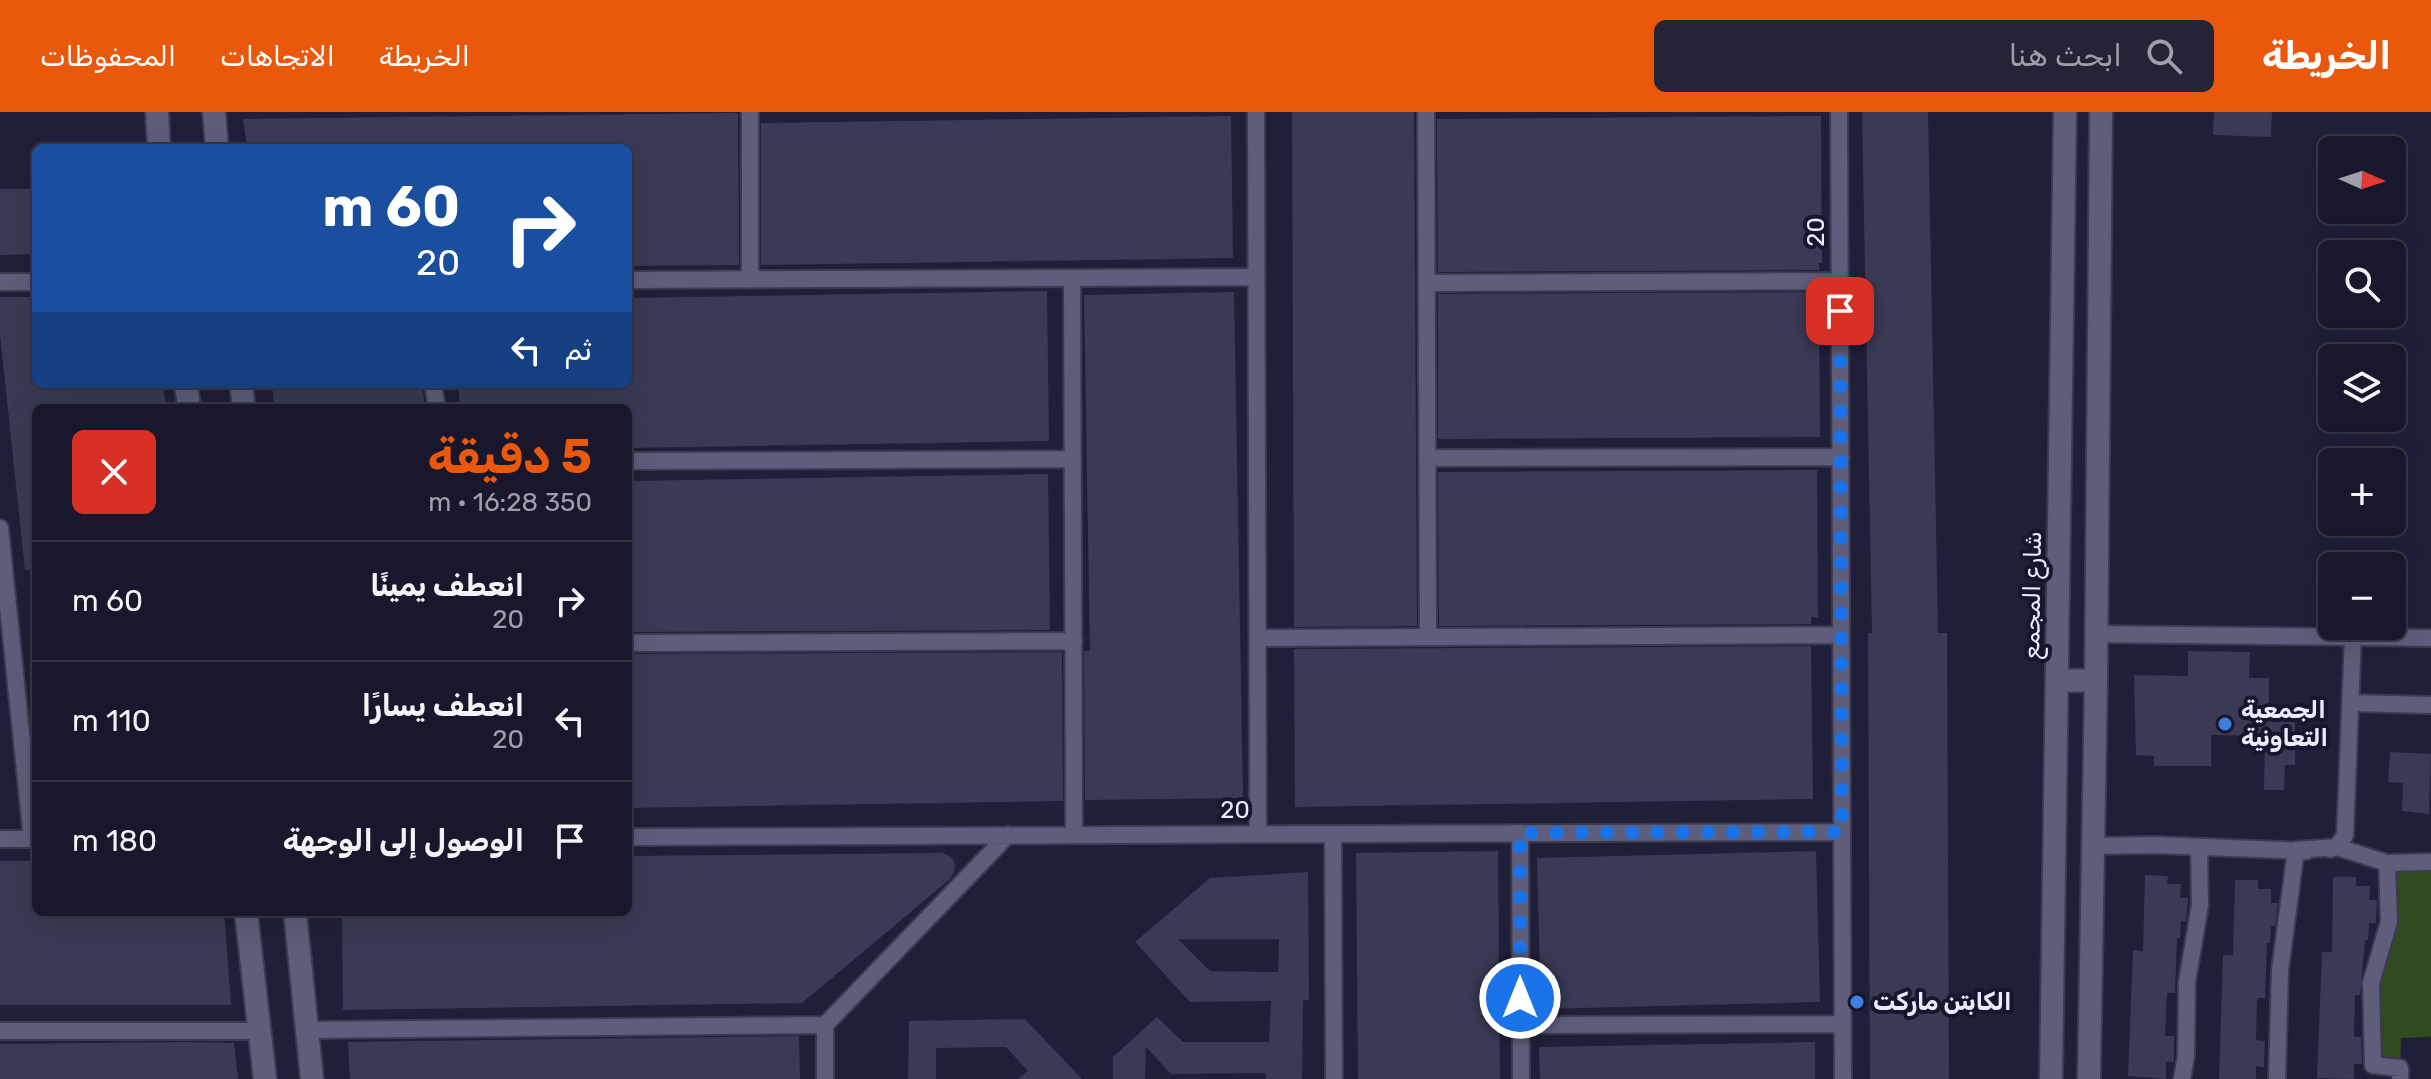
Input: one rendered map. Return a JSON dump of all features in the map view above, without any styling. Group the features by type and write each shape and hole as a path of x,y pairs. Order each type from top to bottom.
{"street":[{"path":"214,112 217,144"},
{"path":"750,112 750,280"},
{"path":"1256,112 1258,834"},
{"path":"1426,112 1428,637"},
{"name":"20","path":"1839,112 1843,1079"},
{"name":"شارع المجمع","path":"2051,1079 2065,112"},
{"path":"2089,1079 2101,112"},
{"path":"156,115 159,144"},
{"path":"632,280 1256,277"},
{"path":"1072,278 1074,835"},
{"path":"1427,283 1840,281"},
{"path":"0,282 32,282"},
{"path":"1428,458 1841,457"},
{"path":"632,461 1073,459"},
{"path":"0,528 6,644 32,825"},
{"path":"2096,634 2318,636"},
{"path":"1258,638 1841,635"},
{"path":"2406,637 2431,638"},
{"path":"2337,847 2345,835 2353,640"},
{"path":"632,643 1074,641"},
{"path":"2057,681 2096,680"},
{"path":"2351,703 2431,705"},
{"name":"20","path":"632,837 1842,832"},
{"path":"1520,833 1521,1079"},
{"path":"1333,834 1334,1079"},
{"path":"825,1079 825,1025 1008,835"},
{"path":"0,839 32,839"},
{"path":"2093,846 2322,851 2337,847 2387,863 2431,862"},
{"path":"2182,1079 2186,1056 2187,982 2200,905 2199,847"},
{"path":"2277,1079 2280,970 2296,850"},
{"path":"2387,863 2389,922 2371,983 2373,1065 2400,1068 2400,1079"},
{"path":"246,916 265,1079"},
{"path":"295,916 312,1079"},
{"path":"1520,1025 1843,1024"},
{"path":"307,1030 825,1025"},
{"path":"0,1031 259,1031"}],"green space":[{"path":"2431,862 2431,1037 2401,1038 2400,1068 2373,1065 2371,983 2389,922 2387,863"}],"building":[{"path":"1292,112 1414,112 1417,626 1294,627"},
{"path":"1862,112 1928,112 1938,633 1947,633 1949,1079 1870,1079 1868,633 1872,633"},
{"path":"2214,112 2272,112 2271,137 2213,135"},
{"path":"738,113 739,265 632,266 632,144 246,144 243,119"},
{"path":"1231,116 1233,258 761,265 761,123"},
{"path":"1821,116 1822,263 1819,263 1819,270 1438,272 1437,119"},
{"path":"0,189 32,189 32,254 0,255"},
{"path":"1047,291 1049,441 632,448 632,404 460,404 458,388 632,388 632,298"},
{"path":"1234,292 1243,798 1085,800 1084,651 1090,651 1084,295"},
{"path":"1819,292 1820,437 1438,439 1438,294"},
{"path":"0,297 32,297 32,388 164,388 166,404 32,404 32,570 25,570 0,335"},
{"path":"272,388 422,388 424,404 274,404"},
{"path":"1817,470 1818,617 1811,617 1811,624 1439,626 1438,472"},
{"path":"1048,474 1050,630 632,632 632,481"},
{"path":"1811,646 1813,799 1295,807 1294,649"},
{"name":"الجمعية التعاونية","path":"2188,651 2250,652 2249,678 2269,678 2269,711 2295,712 2295,765 2285,765 2284,790 2264,790 2265,736 2211,735 2211,766 2154,766 2154,756 2136,755 2134,675 2188,676"},
{"path":"1062,652 1063,801 632,808 632,654"},
{"path":"2390,752 2431,754 2429,814 2402,811 2403,783 2388,782"},
{"path":"1498,851 1500,1079 1358,1079 1356,853"},
{"path":"1816,851 1820,1002 1541,1009 1537,858"},
{"path":"943,853 951,857 955,864 950,879 802,1003 343,1010 342,916 632,916 632,856"},
{"path":"0,861 32,861 32,916 224,916 231,1005 0,1005"},
{"path":"1308,872 1309,1000 1303,1000 1302,1079 1266,1079 1266,1073 1171,1074 1146,1047 1145,1079 1113,1079 1113,1057 1157,1017 1183,1042 1269,1042 1271,1001 1190,1002 1135,942 1210,878","holes":["1178,939 1279,939 1278,972 1210,971"]},
{"path":"2145,875 2168,876 2167,884 2181,884 2180,898 2188,898 2186,922 2181,921 2180,938 2177,938 2175,993 2167,993 2165,1036 2174,1036 2174,1062 2166,1062 2166,1079 2128,1076 2133,950 2143,951"},
{"path":"2333,877 2356,877 2356,886 2370,886 2369,900 2377,900 2376,923 2369,923 2368,940 2365,940 2360,995 2355,995 2354,1037 2361,1037 2362,1064 2354,1064 2354,1079 2317,1078 2322,952 2332,952"},
{"path":"2235,880 2258,880 2258,889 2271,889 2271,903 2278,903 2275,926 2271,926 2270,943 2267,943 2265,998 2257,998 2256,1040 2265,1041 2264,1067 2256,1066 2256,1079 2219,1079 2223,955 2233,955"},
{"path":"1025,1019 1082,1079 1018,1079 1028,1071 1006,1047 936,1048 936,1079 908,1079 909,1021"},
{"path":"799,1036 800,1079 350,1079 348,1042"},
{"path":"1815,1042 1815,1079 1540,1079 1539,1047"},
{"path":"234,1043 238,1079 0,1079 0,1044"}],"place":[{"name":"الجمعية التعاونية","path":"2225,724"},
{"name":"الكابتن ماركت","path":"1857,1002"}],"route":[{"path":"1520,998 1520,833 1842,832 1840,311"}]}
